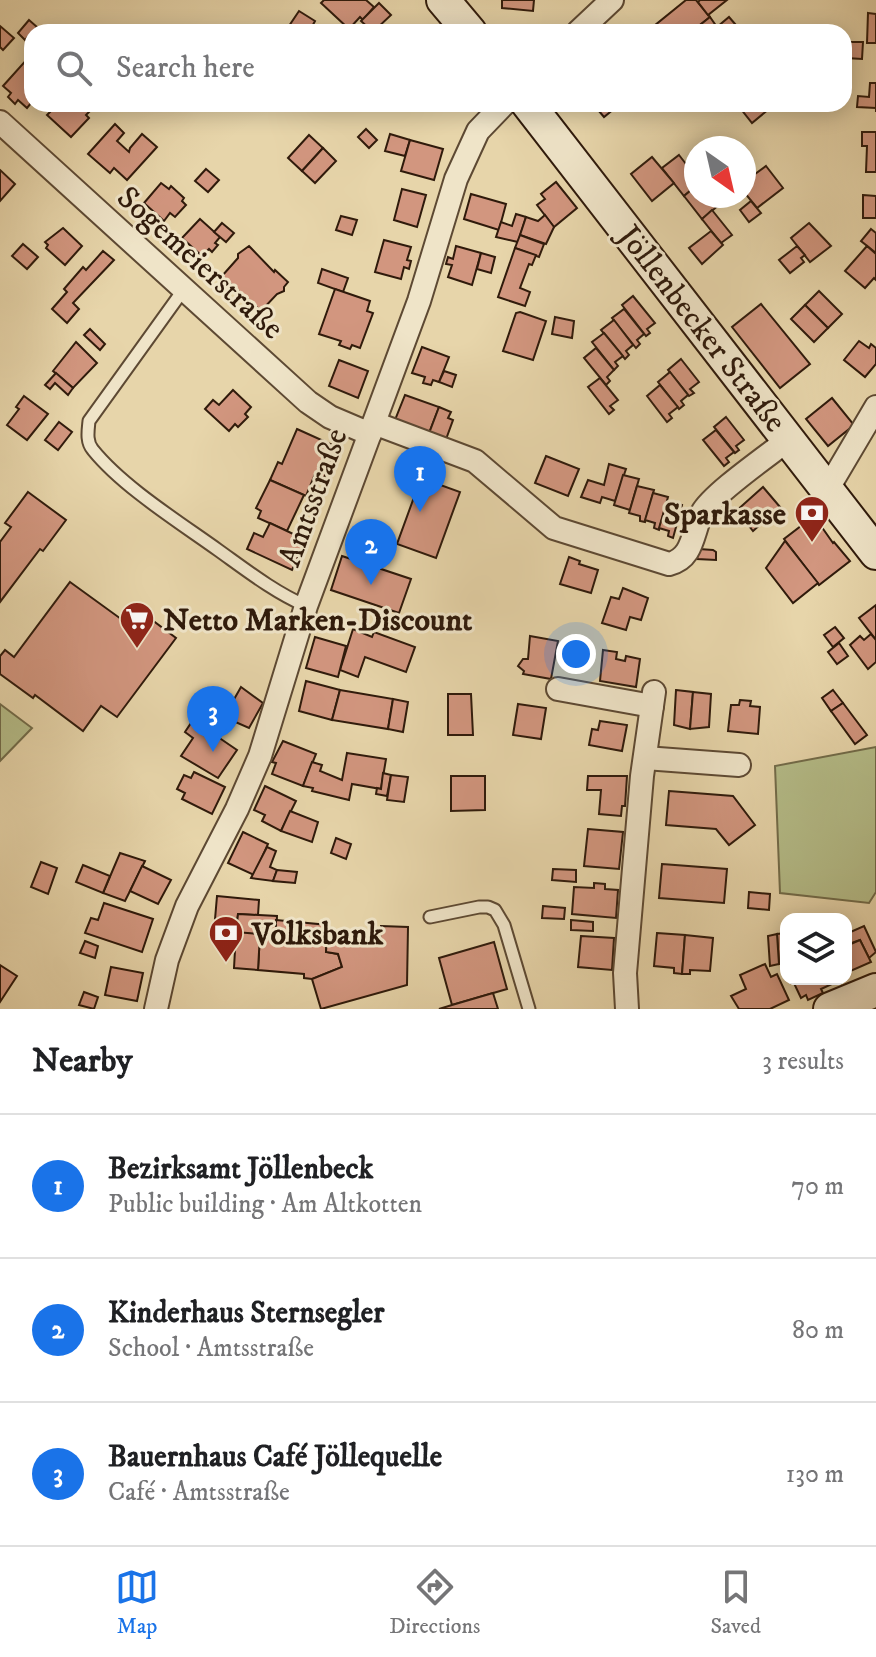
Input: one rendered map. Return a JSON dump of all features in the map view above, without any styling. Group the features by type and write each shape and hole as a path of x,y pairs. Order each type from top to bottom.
{"main road":[{"path":"443,0 463,24"},
{"name":"Jöllenbecker Straße","path":"534,112 876,553"},
{"path":"830,1009 876,990"}],"street":[{"path":"586,24 612,0"},
{"name":"Amtsstraße","path":"156,1009 167,960 187,906 237,809 260,756 306,606 419,301 456,179 478,131 496,112"},
{"name":"Sogemeierstraße","path":"0,122 319,411 475,461 554,528 669,564 676,562 686,553 701,515 711,502 789,439"},
{"path":"827,490 876,407"},
{"path":"558,689 653,699 625,973 627,1009"},
{"path":"645,758 739,765"}],"lane":[{"path":"184,289 89,421 87,435 90,448 141,494 286,597 306,606"},
{"path":"430,917 479,907 495,910 504,925 529,1009"}],"green space":[{"path":"0,704 32,728 0,761"},
{"path":"876,747 876,892 869,903 780,893 775,766"}],"building":[{"path":"324,0 366,0 374,7 363,20 360,17 354,24 344,24 321,3"},
{"path":"502,0 534,0 533,11 502,8"},
{"path":"686,0 696,0 710,17 701,24 656,24"},
{"path":"727,0 708,15 698,2"},
{"path":"379,3 391,15 381,24 364,24 361,21"},
{"path":"299,11 315,21 313,24 290,24"},
{"path":"868,13 876,14 876,43 867,43"},
{"path":"710,17 715,24 701,24"},
{"path":"729,17 735,24 721,24"},
{"path":"0,26 14,38 3,50 0,47"},
{"path":"852,42 863,42 862,59 852,58"},
{"path":"24,63 24,105 18,100 15,104 8,97 11,93 3,86"},
{"path":"870,83 876,83 876,108 857,107 858,96 869,97"},
{"path":"50,112 89,112 86,115 89,118 71,137 47,115"},
{"path":"743,112 765,112 752,123"},
{"path":"115,124 124,133 117,141 129,152 142,134 157,147 127,180 114,168 110,173 88,154"},
{"path":"366,129 377,140 369,148 358,137"},
{"path":"862,132 876,132 876,172 866,172 867,146 862,146"},
{"path":"390,134 410,140 405,156 385,151"},
{"path":"309,135 323,148 302,171 288,158"},
{"path":"410,140 443,149 434,180 401,171"},
{"path":"323,148 336,161 315,183 302,171"},
{"path":"679,155 684,161 684,196 662,168"},
{"path":"652,157 674,183 652,201 631,174"},
{"path":"766,166 783,188 757,208 756,207 756,173"},
{"path":"206,169 219,180 208,192 195,181"},
{"path":"0,170 15,184 0,201"},
{"path":"556,182 577,208 554,227 537,205 545,199 541,194"},
{"path":"161,183 169,189 171,186 184,198 182,201 186,205 175,217 170,213 164,221 144,203"},
{"path":"402,189 426,195 417,227 394,220"},
{"path":"471,194 506,204 499,230 464,219"},
{"path":"863,195 876,196 876,218 863,218"},
{"path":"756,207 761,213 749,222 740,210"},
{"path":"693,208 715,208 702,219"},
{"path":"712,210 732,235 721,243 702,219"},
{"path":"516,214 526,217 518,242 496,237 501,222 512,226"},
{"path":"545,215 554,227 546,244 520,235 526,217 538,221"},
{"path":"341,216 357,220 352,235 336,230"},
{"path":"200,219 220,237 212,252 209,249 202,256 182,238"},
{"path":"222,223 234,233 226,242 214,232"},
{"path":"809,223 831,246 810,262 791,238"},
{"path":"63,228 82,246 65,265 46,248 48,245 45,242"},
{"path":"871,229 876,233 876,253 861,241"},
{"path":"711,231 723,245 702,264 689,248"},
{"path":"520,235 544,244 539,257 515,248"},
{"path":"384,240 411,247 407,260 411,261 409,269 404,267 401,279 375,272"},
{"path":"23,244 38,257 27,269 12,256"},
{"path":"249,246 288,282 284,291 261,311 222,276 238,254"},
{"path":"456,246 481,253 472,285 448,277 452,265 446,264 448,257 453,259"},
{"path":"797,246 805,255 801,258 804,262 790,273 779,260"},
{"path":"867,246 876,254 876,280 874,278 865,288 845,271"},
{"path":"515,248 536,255 520,288 530,292 525,306 498,297"},
{"path":"103,251 114,260 73,303 79,309 67,323 52,309 83,267 86,270"},
{"path":"481,253 495,257 491,273 477,269"},
{"path":"322,269 348,278 343,292 318,283"},
{"path":"335,289 370,301 367,311 373,313 360,348 352,345 350,349 339,345 341,341 319,334"},
{"path":"819,291 842,314 828,328 805,305"},
{"path":"633,296 655,323 647,329 650,333 646,336 622,305"},
{"path":"761,304 810,364 780,388 732,327"},
{"path":"805,305 828,328 814,342 791,319"},
{"path":"624,309 644,334 637,340 640,344 636,348 612,318"},
{"path":"516,313 546,321 533,360 503,351"},
{"path":"555,317 574,321 572,338 552,334"},
{"path":"614,320 633,345 626,351 629,355 625,359 601,330"},
{"path":"90,329 105,344 100,350 84,335"},
{"path":"604,333 623,356 615,362 618,366 614,370 592,342"},
{"path":"859,341 869,348 871,344 876,348 876,364 865,377 844,360"},
{"path":"76,342 97,363 73,388 53,371"},
{"path":"422,347 449,357 439,382 433,380 431,385 423,383 425,377 412,373"},
{"path":"596,348 614,370 607,377 610,381 606,385 584,358"},
{"path":"681,359 699,382 690,389 694,393 689,396 668,370"},
{"path":"339,360 368,371 358,398 329,386"},
{"path":"444,371 456,375 452,387 439,382"},
{"path":"670,372 688,395 681,401 684,405 679,409 658,382"},
{"path":"56,373 73,388 68,395 55,383 50,389 45,385"},
{"path":"600,378 618,400 610,406 614,410 609,414 588,387"},
{"path":"660,385 678,407 669,414 672,418 667,422 647,396"},
{"path":"233,390 251,407 245,414 248,417 229,431 205,409 213,400 219,405"},
{"path":"405,395 439,407 428,436 395,420"},
{"path":"24,396 48,414 27,440 7,425"},
{"path":"832,398 854,425 828,446 806,419"},
{"path":"439,407 451,412 448,418 453,420 445,442 428,436"},
{"path":"726,417 744,440 736,446 739,450 735,453 714,427"},
{"path":"59,422 72,432 58,450 45,440"},
{"path":"297,429 337,447 324,478 315,474 306,496 270,480 278,462 282,464"},
{"path":"716,430 734,452 726,458 729,462 724,466 703,440"},
{"path":"546,456 579,469 568,496 535,483"},
{"path":"609,464 626,469 615,501 602,497 600,503 581,497 588,480 604,485"},
{"path":"623,475 639,479 630,510 614,505"},
{"path":"421,478 460,492 436,558 397,544"},
{"path":"270,480 304,495 287,531 258,518 261,511 256,508"},
{"path":"637,486 654,490 645,522 640,521 640,516 629,513"},
{"path":"763,487 780,507 753,531 745,521 741,525 735,512"},
{"path":"28,492 66,520 0,602 0,542 11,527 5,523"},
{"path":"653,493 668,497 659,530 654,528 655,523 645,520"},
{"path":"667,501 682,505 673,538 668,536 669,531 659,528"},
{"path":"814,516 850,561 819,585 784,539"},
{"path":"270,523 306,540 292,570 247,549 254,533 263,537"},
{"path":"785,541 818,583 793,603 766,568"},
{"path":"699,549 713,550 716,560 697,559"},
{"path":"342,556 411,579 399,613 331,590"},
{"path":"569,557 598,570 591,593 560,584"},
{"path":"70,582 121,619 132,605 176,638 117,717 101,706 83,731 35,695 33,698 0,674 0,656 5,650 14,657"},
{"path":"623,588 648,598 641,620 630,617 626,630 602,623 611,597 619,599"},
{"path":"876,605 876,640 859,618"},
{"path":"835,627 844,638 833,647 824,635"},
{"path":"353,629 372,637 374,632 415,647 406,672 365,657 358,677 340,670"},
{"path":"871,634 876,640 876,662 868,669 850,645 860,636 864,640"},
{"path":"530,636 558,641 551,679 523,674 524,671 518,666 523,659 528,659"},
{"path":"315,637 346,646 338,677 306,668"},
{"path":"839,643 848,656 837,664 828,652"},
{"path":"603,650 617,652 616,659 625,661 626,656 640,659 636,687 600,681"},
{"path":"306,681 340,690 332,720 299,711"},
{"path":"241,687 263,703 249,728 224,717"},
{"path":"340,690 393,699 388,729 332,720"},
{"path":"676,690 693,692 690,729 674,725"},
{"path":"833,690 843,703 831,711 822,698"},
{"path":"693,692 711,694 709,727 690,729"},
{"path":"448,694 471,694 473,735 448,735"},
{"path":"393,699 408,702 403,732 388,729"},
{"path":"740,700 751,701 750,706 760,707 758,734 728,731 731,705 739,705"},
{"path":"843,703 867,735 855,744 831,711"},
{"path":"518,704 546,708 541,739 513,735"},
{"path":"193,720 237,750 218,778 181,756 193,738 185,732"},
{"path":"600,721 627,725 622,751 589,745 592,729 598,730"},
{"path":"283,741 316,754 303,786 272,774 276,763 272,762"},
{"path":"347,753 386,759 381,789 352,784 349,800 303,786 312,762 322,765 320,771 342,780"},
{"path":"194,772 225,787 212,814 182,799 185,793 177,789 184,775 191,778"},
{"path":"383,773 391,775 387,796 376,794 377,788 381,789"},
{"path":"391,775 408,777 404,802 387,800"},
{"path":"451,776 485,776 485,810 451,811"},
{"path":"588,776 627,776 625,806 622,806 621,816 599,814 601,790 587,790"},
{"path":"265,786 296,801 281,831 262,821 265,815 254,810"},
{"path":"669,791 733,796 755,825 729,845 716,829 666,825"},
{"path":"290,811 318,822 312,842 281,831"},
{"path":"588,829 623,832 619,869 584,866"},
{"path":"243,832 268,844 254,875 228,863"},
{"path":"336,838 351,844 346,859 331,853"},
{"path":"267,847 276,851 270,867 277,870 273,881 251,878"},
{"path":"120,853 145,861 125,901 103,893"},
{"path":"41,862 57,868 48,894 31,887"},
{"path":"662,864 727,869 724,903 659,898"},
{"path":"83,865 110,876 103,893 76,882"},
{"path":"142,866 171,880 158,904 130,891"},
{"path":"553,869 576,870 576,882 552,880"},
{"path":"277,870 297,872 295,883 273,881"},
{"path":"594,883 605,884 605,889 618,890 616,918 572,914 574,887 594,888"},
{"path":"749,892 770,894 769,910 748,908"},
{"path":"217,896 259,900 258,915 238,914 236,932 214,931"},
{"path":"104,903 153,919 142,952 85,933 91,918 98,920"},
{"path":"543,906 565,908 564,919 542,918"},
{"path":"238,914 277,916 276,937 236,932"},
{"path":"276,920 328,925 326,952 338,954 342,967 312,979 304,978 304,974 258,970 260,934 276,937"},
{"path":"571,920 593,922 593,931 571,930"},
{"path":"381,926 408,927 407,985 321,1009 312,979 342,967 338,954 326,952 327,935 380,940"},
{"path":"864,926 876,952 869,958 860,940 852,943 852,931"},
{"path":"236,932 260,934 258,970 234,968"},
{"path":"657,933 685,935 682,974 674,973 674,968 654,966"},
{"path":"777,934 780,934 779,964"},
{"path":"777,934 779,964 770,966 768,936"},
{"path":"685,935 713,938 710,971 690,970 690,974 682,974"},
{"path":"581,936 614,938 612,970 578,967"},
{"path":"860,940 871,962 852,970 852,943"},
{"path":"85,941 98,946 95,958 80,953"},
{"path":"494,942 507,989 452,1005 439,958"},
{"path":"765,964 771,977 777,974 789,1000 770,1009 739,1009 731,996 746,989 740,975"},
{"path":"0,965 17,976 0,1002"},
{"path":"111,967 143,973 137,1001 105,995"},
{"path":"795,985 830,985 821,989 823,993 808,1000 806,995 801,998"},
{"path":"84,992 98,997 94,1009 79,1005"},
{"path":"493,993 498,1009 439,1009 452,1005"}],"place":[{"name":"Bezirksamt Jöllenbeck","path":"420,512"},
{"name":"Sparkasse","path":"812,544"},
{"name":"Kinderhaus Sternsegler","path":"371,585"},
{"name":"Netto Marken-Discount","path":"137,650"},
{"name":"Bauernhaus Café Jöllequelle","path":"213,752"},
{"name":"Volksbank","path":"226,964"}]}
